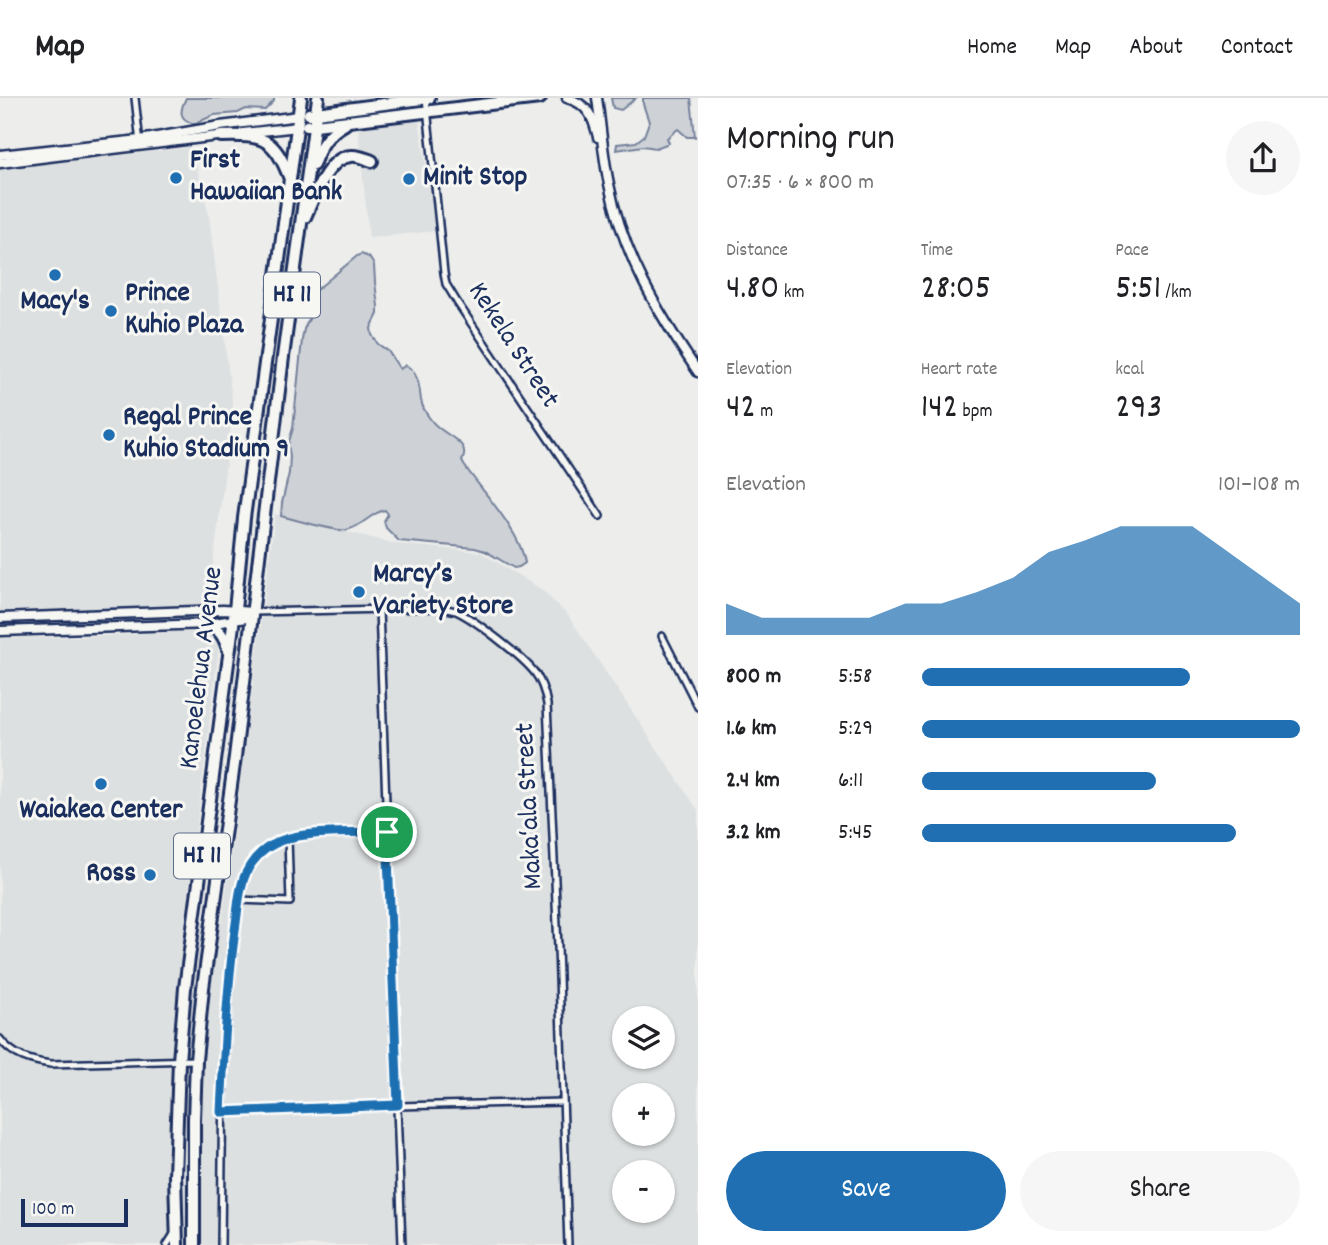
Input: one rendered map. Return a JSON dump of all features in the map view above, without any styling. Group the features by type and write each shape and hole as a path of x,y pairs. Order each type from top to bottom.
{"highway":[{"name":"Kanoelehua Avenue","path":"177,1245 175,1176 179,1061 186,988 246,504 301,98"},
{"name":"Kanoelehua Avenue","path":"194,1245 193,1145 203,988 318,98"},
{"path":"354,98 372,106"},
{"path":"298,121 427,98"},
{"path":"315,119 361,119 540,98"},
{"path":"304,194 318,149 325,138 345,124 361,119"},
{"path":"220,136 249,135 265,141 278,153 291,180"},
{"path":"300,226 327,172 335,162 355,155 373,162"},
{"path":"208,624 222,634 229,652"}],"street":[{"path":"135,98 140,143"},
{"name":"Kekela Street","path":"427,98 446,284 600,516"},
{"path":"567,98 581,104 591,114 617,216 632,261 666,324 698,372"},
{"path":"597,98 606,168"},
{"path":"0,163 140,143 220,126 298,121"},
{"path":"0,155 220,136 298,121"},
{"name":"Maka‘ala Street","path":"252,615 434,608 452,610 469,618 519,657 535,673 544,689 547,704 558,947 568,1245"},
{"path":"379,610 402,1245"},
{"path":"0,618 160,612 252,615"},
{"path":"0,631 208,624 234,616"},
{"path":"662,636 698,707"},
{"path":"221,1245 221,1112 233,949 242,884 251,864 267,848 288,838 387,832"},
{"path":"239,900 290,902 288,838"},
{"path":"0,1039 16,1054 30,1061 51,1064 197,1060"},
{"path":"221,1112 563,1102"},
{"path":"167,1245 176,1232"}],"shaded area":[{"path":"186,98 274,98 274,101 265,110 246,109 238,113 214,115 194,124 185,120 182,114"},
{"path":"611,98 636,98 621,110 613,108"},
{"path":"643,98 691,98 695,137 687,137 678,129 667,138 669,143 656,148 643,146 616,150 617,144 636,142 644,136 649,122"},
{"path":"419,119 436,231 369,238 358,129"},
{"name":"Prince Kuhio Plaza","path":"192,147 209,215 233,408 208,605 0,615 0,169"},
{"path":"361,254 369,257 374,265 378,314 371,328 372,335 378,344 388,351 400,369 406,365 414,372 428,416 436,426 460,443 464,465 516,538 525,563 519,567 514,568 475,548 399,541 386,528 384,521 388,514 385,510 346,530 281,516 289,473 288,445 293,428 302,340 311,315 311,300 315,291"},
{"path":"275,514 397,544 480,552 541,589 567,614 698,810 698,1245 0,1245 0,638 210,630 217,637 219,647 185,921 222,923"}],"place":[{"name":"First Hawaiian Bank","path":"176,178"},
{"name":"Minit Stop","path":"409,179"},
{"name":"Macy's","path":"55,275"},
{"name":"Prince Kuhio Plaza","path":"111,311"},
{"name":"Regal Prince Kuhio Stadium 9","path":"109,435"},
{"name":"Marcy’s Variety Store","path":"359,592"},
{"name":"Waiakea Center","path":"101,784"},
{"name":"Ross","path":"150,875"}],"route":[{"path":"387,832 398,1105 221,1112 233,949 240,892 247,870 261,852 288,838 387,832"}]}
